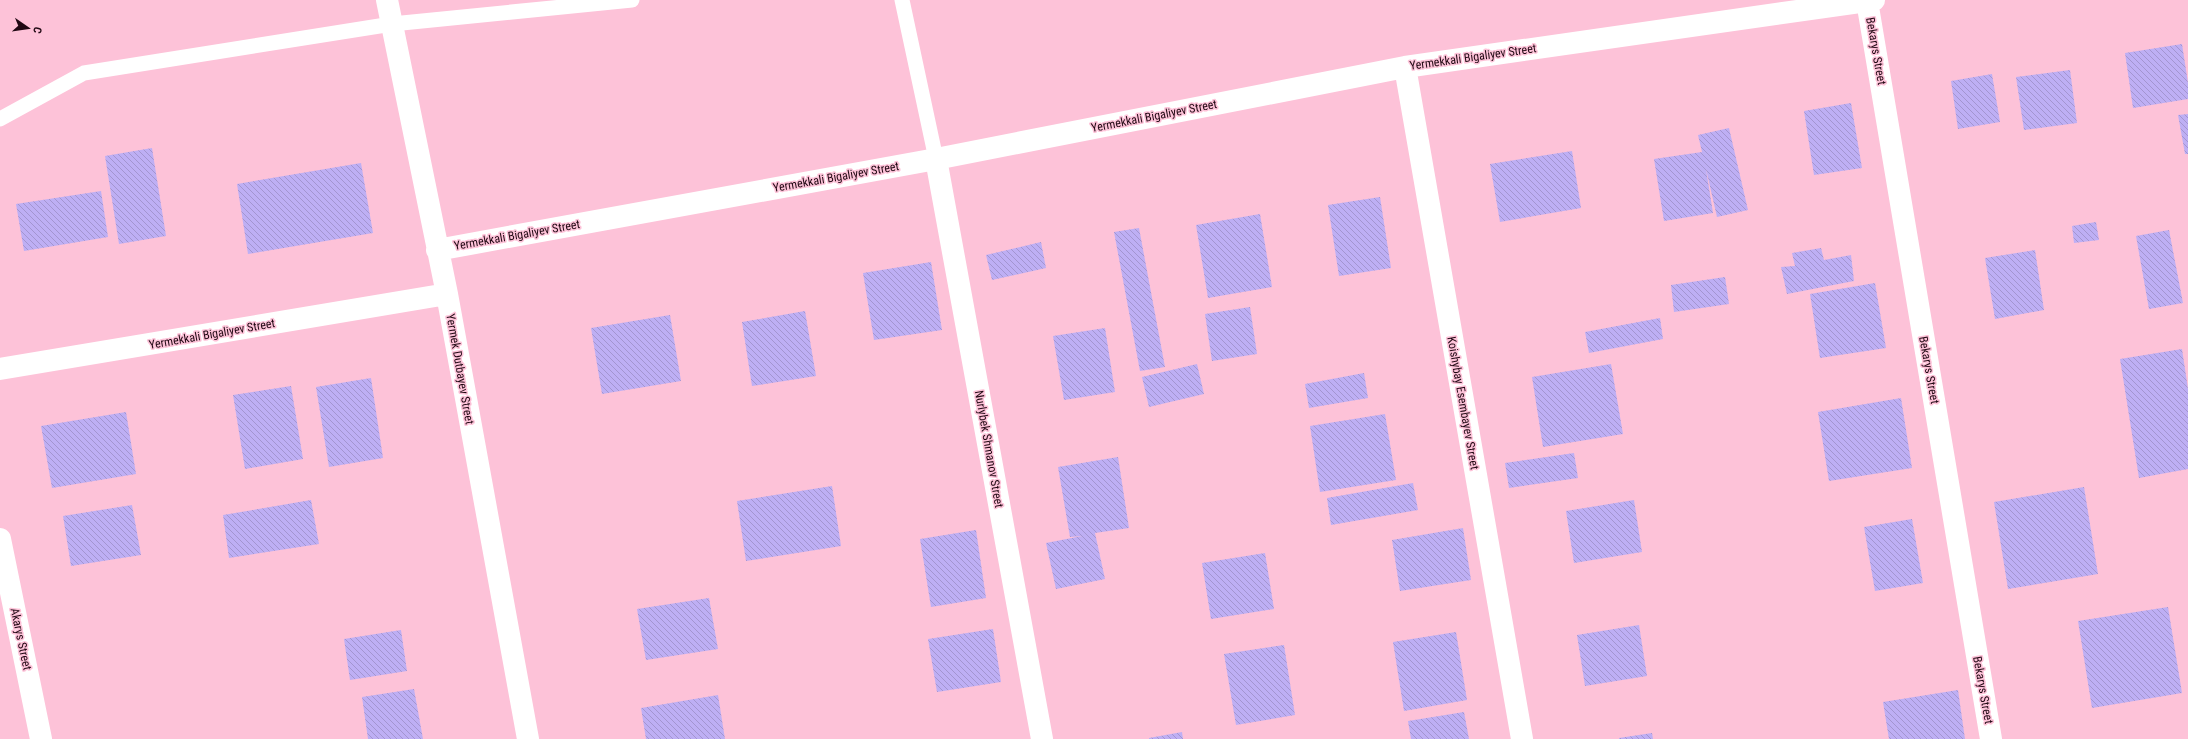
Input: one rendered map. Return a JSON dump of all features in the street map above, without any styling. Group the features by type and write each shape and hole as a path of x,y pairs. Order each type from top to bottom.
{"street":[{"name":"Yermek Dutbayev Street","path":"387,0 447,294 528,739"},
{"name":"Yermekkali Bigaliyev Street","path":"437,250 936,159 1405,67 1871,1"},
{"name":"Bekarys Street","path":"1871,1 1991,739"},
{"name":"Koishybay Esembayev Street","path":"1405,67 1522,739"},
{"name":"Nurlybek Shmanov Street","path":"936,159 1042,739"},
{"name":"Yermekkali Bigaliyev Street","path":"0,369 447,294"},
{"name":"Akarys Street","path":"0,539 41,739"}],"lane":[{"path":"0,119 84,73 392,24 632,0"},
{"path":"902,0 936,159"}],"building":[{"path":"2182,44 2188,83 2188,99 2133,108 2125,53"},
{"path":"2070,70 2077,123 2024,130 2016,77"},
{"path":"1992,74 2000,122 1958,129 1951,81"},
{"path":"1851,103 1862,168 1814,175 1804,111"},
{"path":"2188,114 2188,154 2185,154 2178,115"},
{"path":"1729,128 1748,210 1717,217 1706,169 1713,213 1664,221 1654,159 1702,152 1698,135"},
{"path":"152,148 166,236 119,244 105,156"},
{"path":"1572,151 1581,208 1500,222 1490,164"},
{"path":"361,163 373,233 248,254 237,184"},
{"path":"101,191 108,237 24,251 16,204"},
{"path":"1380,197 1391,268 1339,276 1328,205"},
{"path":"1260,214 1272,287 1208,298 1196,225"},
{"path":"2096,222 2099,240 2074,243 2072,226"},
{"path":"1139,228 1165,367 1140,371 1114,232"},
{"path":"2169,230 2183,303 2149,309 2136,236"},
{"path":"1041,242 1046,268 992,280 986,255"},
{"path":"1821,248 1824,260 1851,255 1854,281 1787,294 1781,267 1795,266 1792,253"},
{"path":"2035,250 2044,310 1995,319 1985,258"},
{"path":"931,262 942,330 874,340 863,273"},
{"path":"1725,277 1729,304 1674,312 1671,285"},
{"path":"1875,283 1886,348 1820,358 1810,294"},
{"path":"1250,307 1257,354 1212,361 1205,314"},
{"path":"805,311 816,376 752,386 742,322"},
{"path":"670,315 681,381 602,394 591,328"},
{"path":"1660,318 1663,339 1589,353 1585,332"},
{"path":"1105,328 1115,392 1064,400 1053,336"},
{"path":"2182,349 2188,389 2188,469 2139,478 2120,359"},
{"path":"1197,364 1204,394 1149,407 1142,377"},
{"path":"1611,364 1623,434 1543,447 1532,377"},
{"path":"1364,373 1368,398 1309,408 1305,384"},
{"path":"371,378 383,458 329,467 316,387"},
{"path":"291,386 303,459 245,469 233,395"},
{"path":"1901,398 1912,468 1829,481 1818,412"},
{"path":"126,412 136,474 52,488 41,426"},
{"path":"1385,414 1396,480 1320,492 1310,426"},
{"path":"1574,453 1578,478 1509,488 1505,463"},
{"path":"1118,457 1129,528 1095,533 1105,579 1056,589 1046,543 1082,536 1070,537 1058,467"},
{"path":"1413,483 1418,510 1331,525 1327,498"},
{"path":"832,486 841,546 746,561 737,501"},
{"path":"2084,487 2098,574 2008,589 1994,502"},
{"path":"311,500 319,544 229,558 223,515"},
{"path":"1634,500 1642,552 1574,563 1566,511"},
{"path":"132,505 141,555 71,566 63,516"},
{"path":"1912,519 1923,583 1875,591 1864,527"},
{"path":"1463,528 1471,580 1400,591 1392,540"},
{"path":"976,530 986,598 931,607 920,539"},
{"path":"1265,553 1274,609 1211,619 1202,563"},
{"path":"709,598 718,649 646,660 637,609"},
{"path":"2168,607 2182,693 2092,708 2078,621"},
{"path":"1639,625 1647,676 1585,686 1577,635"},
{"path":"993,629 1001,682 937,692 928,639"},
{"path":"401,630 407,671 350,680 344,639"},
{"path":"1456,632 1467,700 1404,711 1393,642"},
{"path":"1284,645 1295,715 1236,725 1224,654"},
{"path":"414,689 423,739 368,739 362,697"},
{"path":"1958,690 1965,739 1889,739 1883,702"},
{"path":"718,695 725,739 646,739 641,708"},
{"path":"1464,712 1469,739 1411,739 1408,721"},
{"path":"1182,732 1183,739 1149,739 1149,738"},
{"path":"1652,733 1653,739 1619,739 1619,738"}]}
